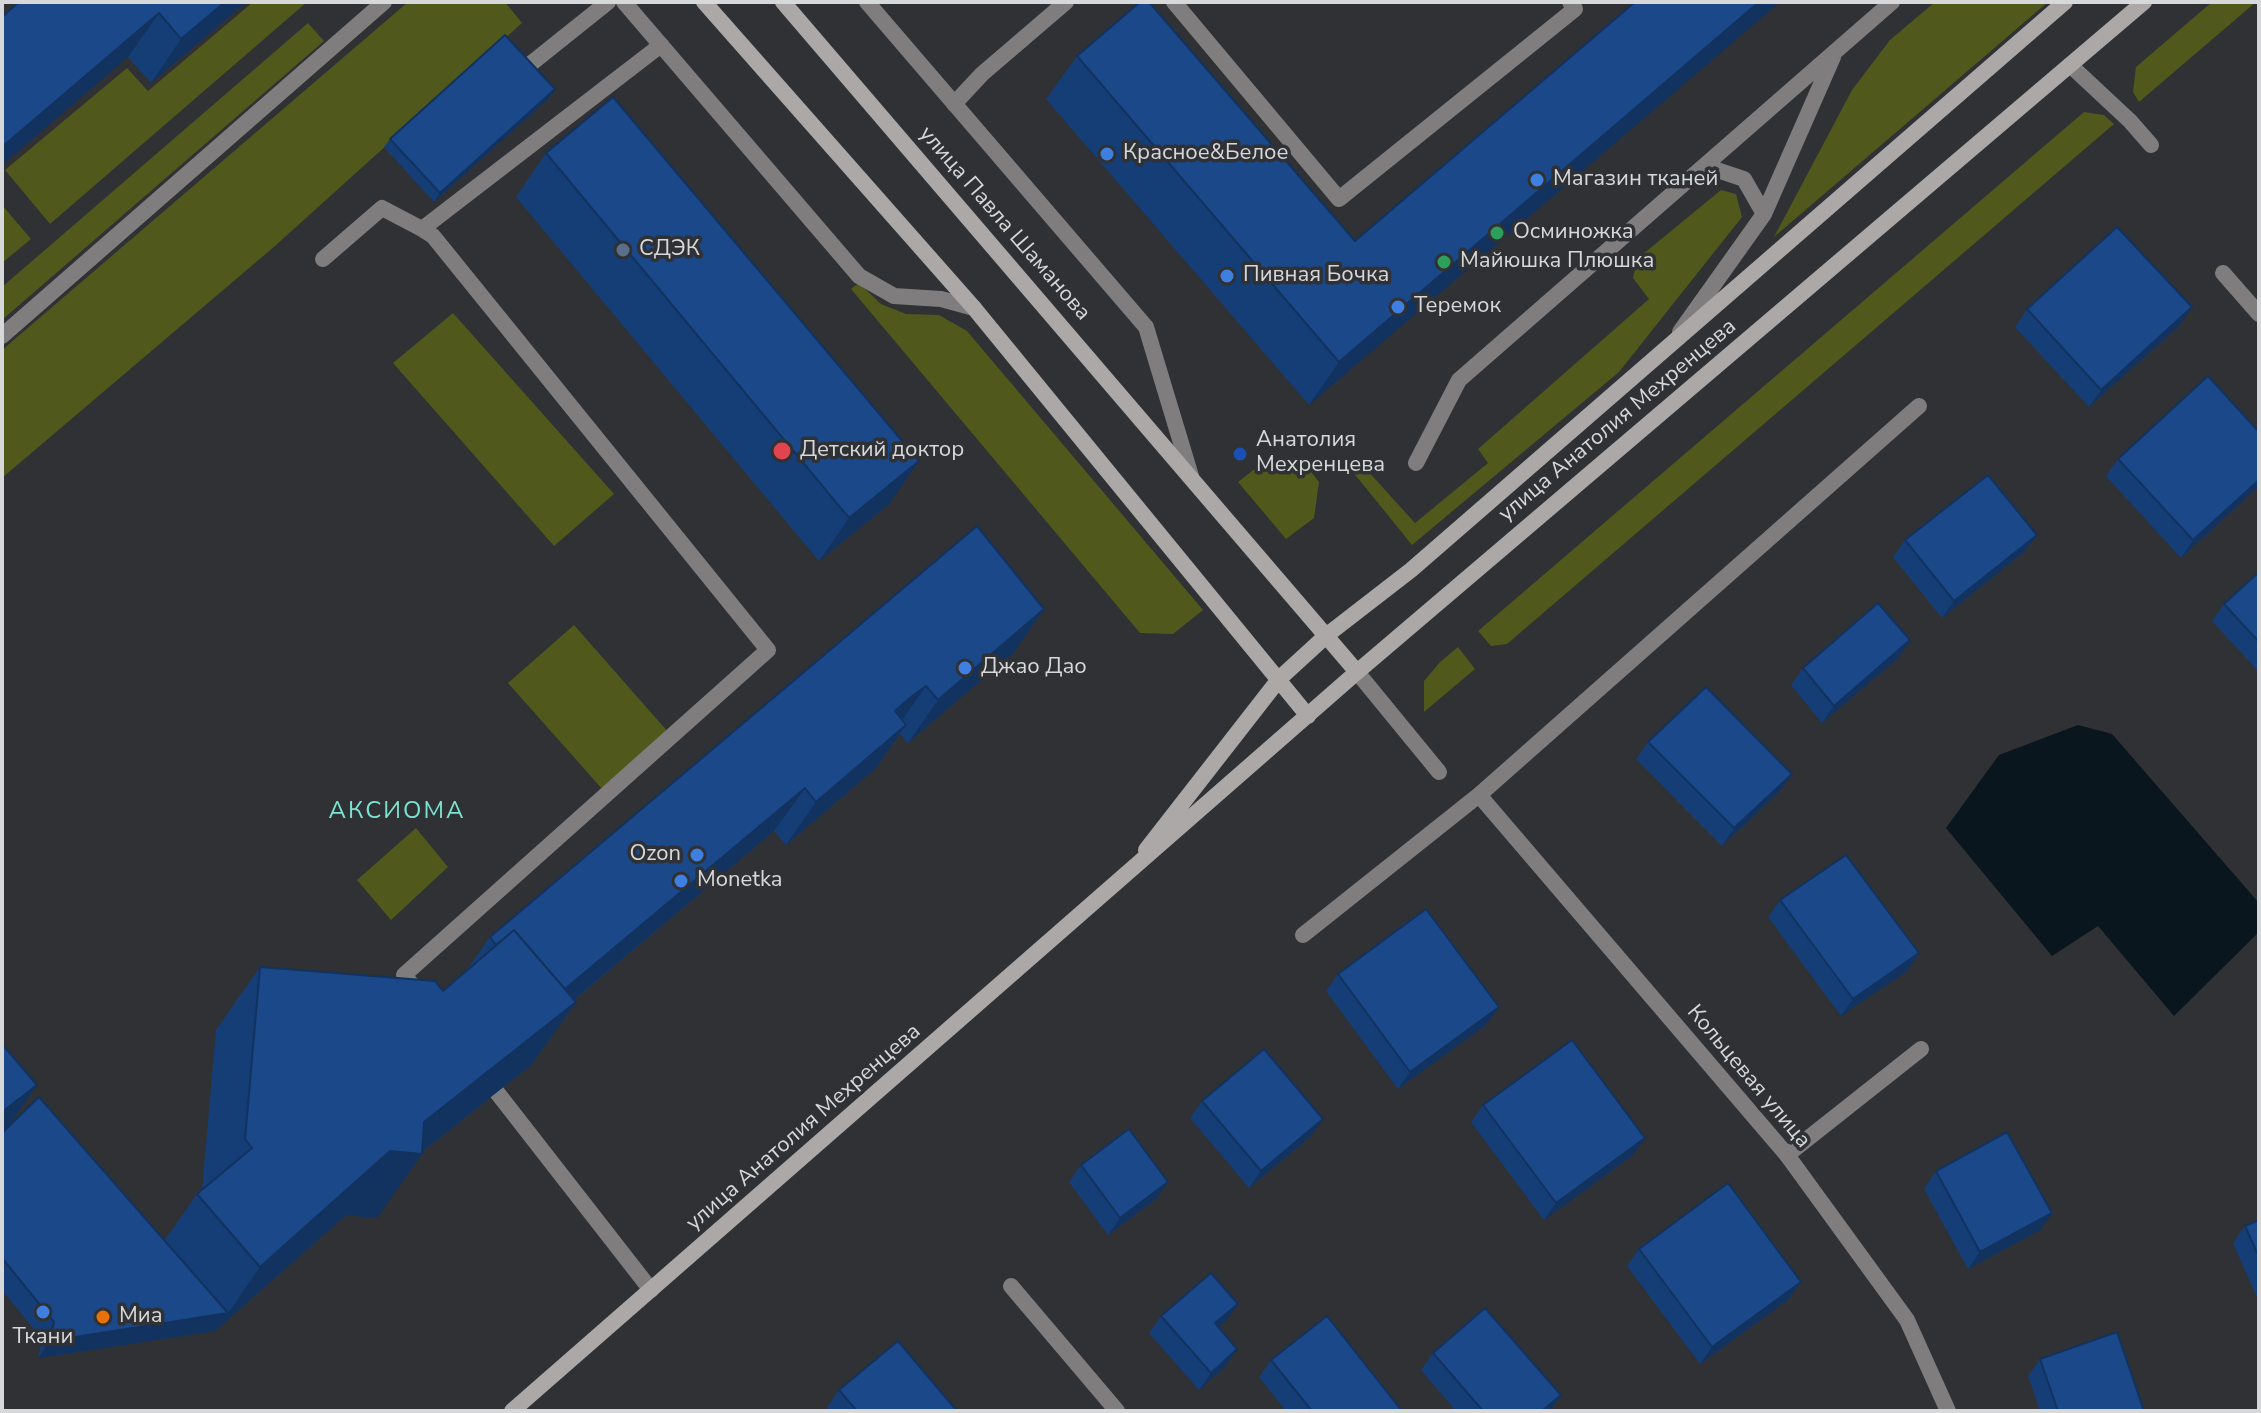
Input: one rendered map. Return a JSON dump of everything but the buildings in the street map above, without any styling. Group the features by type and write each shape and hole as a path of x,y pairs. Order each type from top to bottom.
{"street":[{"path":"2,336 384,2"},
{"path":"523,70 608,2"},
{"path":"624,2 859,276 894,296 941,299 974,308"},
{"path":"704,2 974,308 1280,678 1308,716"},
{"name":"улица Павла Шаманова","path":"783,2 1357,672"},
{"name":"улица Павла Шаманова","path":"867,2 1146,327 1191,476"},
{"path":"954,104 982,74 1066,2"},
{"path":"1174,2 1339,199 1575,9 1570,2"},
{"name":"улица Анатолия Мехренцева","path":"1416,463 1459,380 1892,2"},
{"name":"улица Анатолия Мехренцева","path":"1125,877 1280,678 1327,635 1411,570 2065,2"},
{"name":"улица Анатолия Мехренцева","path":"512,1411 1357,672 2144,2"},
{"path":"422,229 661,45"},
{"name":"улица Анатолия Мехренцева","path":"1677,336 1764,214 1835,52"},
{"path":"2070,65 2151,145"},
{"path":"1705,166 1744,179 1764,214"},
{"path":"323,259 382,208 433,236 768,650 404,975 427,1003"},
{"path":"2223,273 2259,314"},
{"path":"1303,935 1479,795 1919,406"},
{"path":"1357,672 1439,772"},
{"name":"Кольцевая улица","path":"1479,795 1787,1155 1907,1320 1948,1411"},
{"path":"1787,1155 1921,1049"},
{"path":"476,1065 651,1290"},
{"path":"1011,1286 1117,1411"}],"green space":[{"path":"253,2 307,2 50,224 5,170 127,68 148,91"},
{"path":"408,2 505,2 522,23 275,246 2,478 2,350"},
{"path":"1935,2 2048,2 1774,237 1852,90 1890,40"},
{"path":"2212,2 2256,2 2139,102 2133,92 2136,67"},
{"path":"308,23 324,41 2,320 2,287"},
{"path":"2084,112 2104,115 2114,124 1507,644 1491,646 1478,631"},
{"path":"1721,190 1736,194 1742,217 1619,372 1412,545 1348,466 1357,459 1415,523 1488,463 1478,449 1649,299 1633,278 1637,259"},
{"path":"2,205 31,239 2,263"},
{"path":"859,283 881,304 906,314 939,315 967,331 1203,610 1173,634 1140,633 851,289"},
{"path":"453,313 614,494 554,546 393,363"},
{"path":"1261,464 1305,464 1319,482 1314,518 1286,539 1238,482"},
{"path":"574,625 669,733 603,790 508,683"},
{"path":"1458,647 1475,669 1424,712 1424,681"},
{"path":"416,828 448,867 391,920 357,880"}],"shaded area":[{"path":"2078,725 2112,734 2259,903 2259,932 2174,1016 2098,926 2052,956 1946,828 1999,755"}],"place":[{"name":"Красное&Белое","path":"1107,154"},
{"name":"Магазин тканей","path":"1537,180"},
{"name":"Осминожка","path":"1497,233"},
{"name":"СДЭК","path":"623,250"},
{"name":"Майюшка Плюшка","path":"1444,262"},
{"name":"Пивная Бочка","path":"1227,276"},
{"name":"Теремок","path":"1398,307"},
{"name":"Детский доктор","path":"782,451"},
{"name":"Анатолия Мехренцева","path":"1240,454"},
{"name":"Джао Дао","path":"965,668"},
{"name":"Ozon","path":"697,855"},
{"name":"Monetka","path":"681,881"},
{"name":"Ткани","path":"43,1312"},
{"name":"Миа","path":"103,1317"}],"district":[{"name":"АКСИОМА","path":"397,812"}]}
